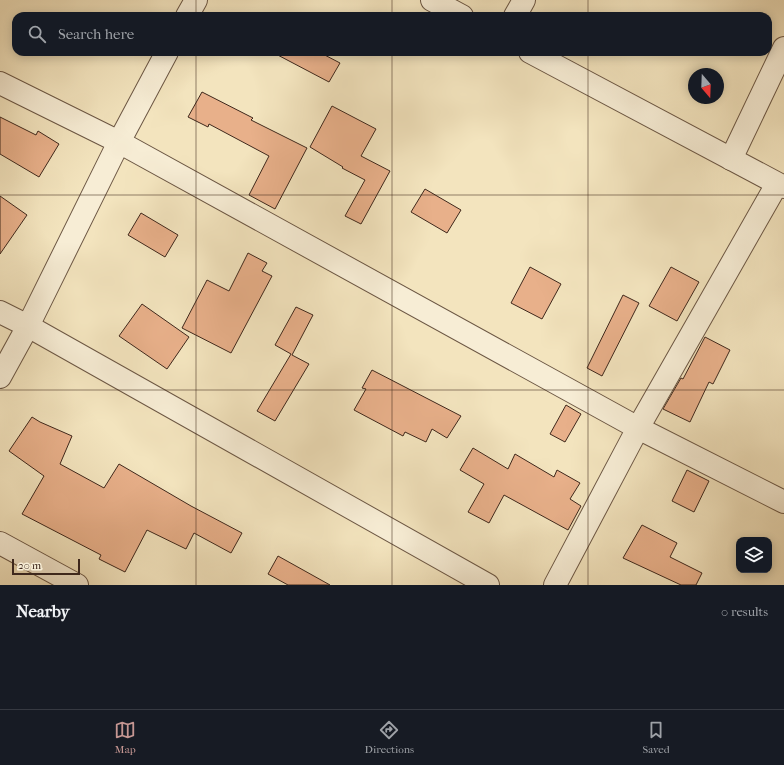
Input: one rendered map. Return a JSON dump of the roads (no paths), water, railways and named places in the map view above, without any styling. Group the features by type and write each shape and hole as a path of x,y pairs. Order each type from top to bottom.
{"street":[{"path":"189,12 196,0"},
{"path":"432,0 454,12"},
{"path":"518,12 524,0"},
{"path":"731,159 784,48"},
{"path":"0,377 28,326 119,142 166,56"},
{"path":"538,56 780,186 638,428 555,585"},
{"path":"0,83 119,142 638,428 784,502"},
{"path":"0,312 28,326 488,585"},
{"path":"0,543 78,585"}]}
